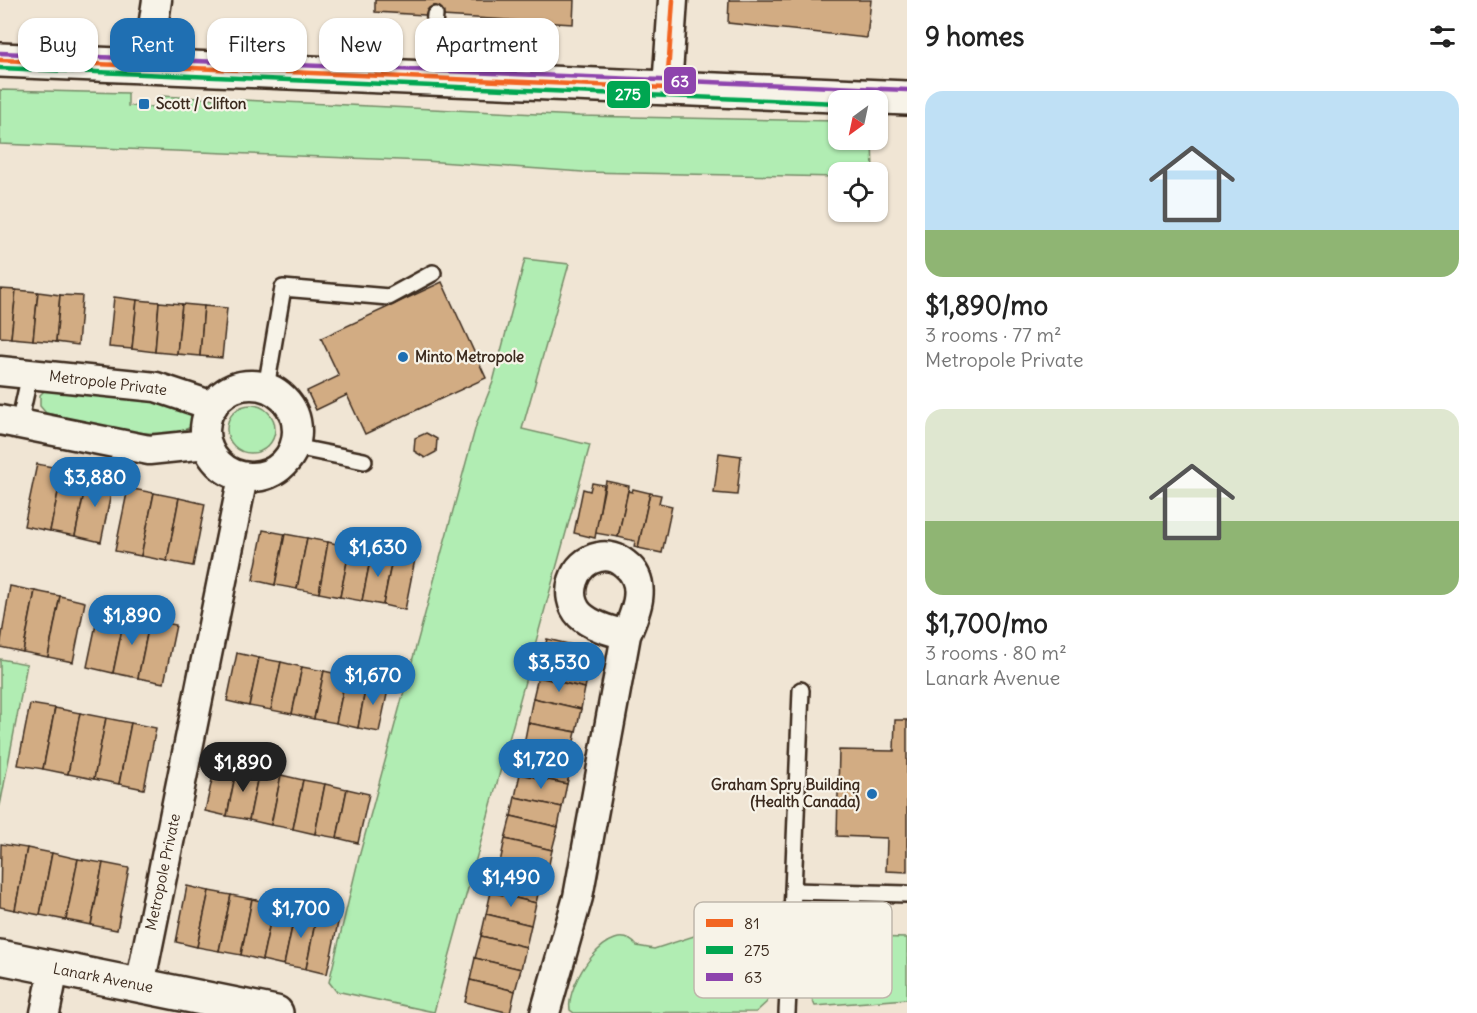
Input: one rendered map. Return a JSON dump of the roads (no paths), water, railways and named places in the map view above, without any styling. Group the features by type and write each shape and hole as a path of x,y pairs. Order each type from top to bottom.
{"main road":[{"path":"0,60 110,65"},
{"path":"195,69 907,98"},
{"name":"Lanark Avenue","path":"0,957 276,1013"}],"street":[{"path":"154,18 157,0"},
{"path":"667,88 673,0"},
{"name":"Metropole Private","path":"0,371 156,387 213,406"},
{"path":"242,386 266,388 286,401 293,411 297,435 295,447 280,468 268,474 243,477 221,465 207,444 207,418 213,406 231,390 242,386"},
{"path":"10,422 149,450 207,444"},
{"name":"Metropole Private","path":"140,985 243,477"},
{"path":"545,1013 578,897 626,635"},
{"path":"45,1013 54,969"}],"lane":[{"path":"429,79 435,15"},
{"path":"266,388 283,288 389,297 433,273"},
{"path":"10,422 30,374"},
{"path":"295,447 364,461"},
{"path":"792,902 801,690"},
{"path":"793,891 907,894"},
{"path":"787,1013 788,998"}],"place":[{"name":"Scott / Clifton","path":"144,104"},
{"name":"Minto Metropole","path":"403,357"},
{"name":"Graham Spry Building (Health Canada)","path":"872,794"}]}
